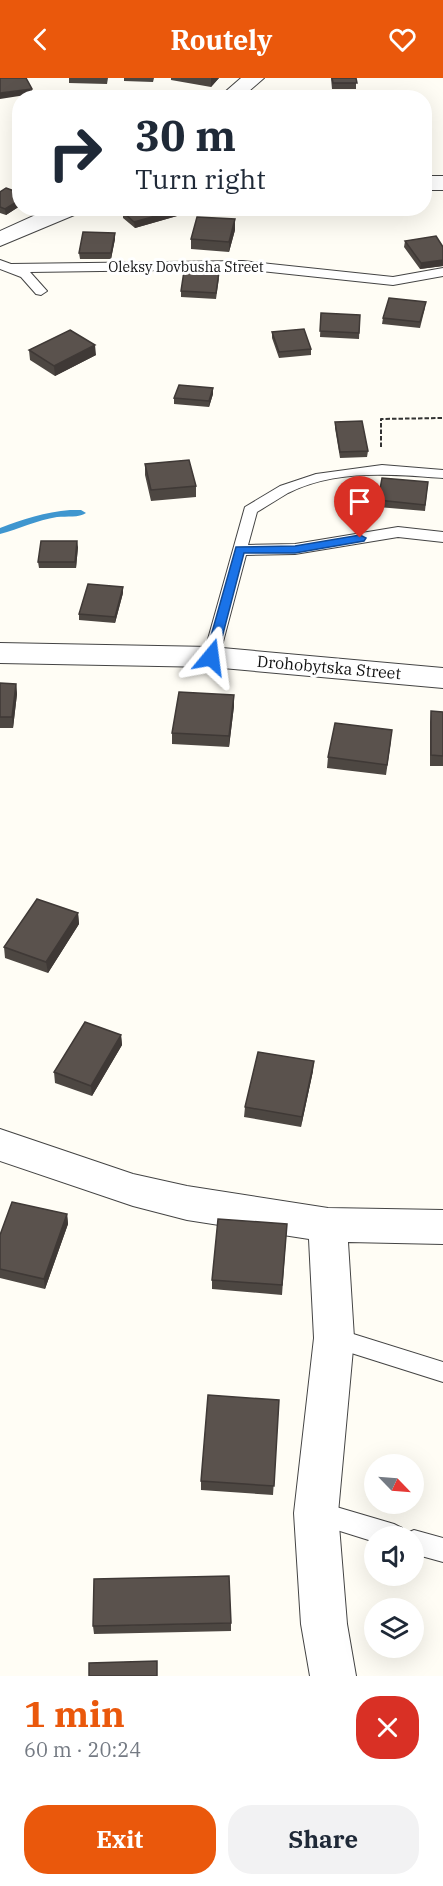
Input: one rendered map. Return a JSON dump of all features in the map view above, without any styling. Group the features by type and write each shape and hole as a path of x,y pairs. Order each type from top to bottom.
{"street":[{"path":"238,90 254,78"},
{"path":"0,239 53,216"},
{"name":"Drohobytska Street","path":"0,653 211,657 443,678"},
{"path":"0,1145 133,1191 187,1203 328,1225 443,1227"},
{"path":"328,1225 334,1338 316,1513 324,1624 333,1676"}],"lane":[{"name":"Oleksy Dovbusha Street","path":"4,266 243,265 393,281 443,272"},
{"path":"4,266 25,274 41,291"},
{"path":"211,657 250,510 285,489 321,477 381,469 443,474"},
{"path":"240,550 322,546 398,532 443,537"},
{"path":"334,1338 443,1372"},
{"path":"316,1513 364,1527"},
{"path":"424,1545 443,1550"}],"path":[{"path":"381,469 381,419 443,418"}],"building":[{"path":"0,78 26,78 32,89 12,90 0,93"},
{"path":"332,78 356,78 357,83 333,83"},
{"path":"6,188 12,190 12,205 5,209 0,207 0,192"},
{"path":"127,216 156,216 134,222"},
{"path":"197,217 235,219 229,242 191,239"},
{"path":"83,232 115,233 111,253 79,253"},
{"path":"436,236 443,247 443,260 421,263 405,241"},
{"path":"184,271 219,272 216,293 181,291"},
{"path":"389,298 426,302 420,322 383,318"},
{"path":"321,313 360,315 359,333 320,331"},
{"path":"304,329 311,349 279,352 272,332"},
{"path":"70,330 95,345 54,366 29,350"},
{"path":"179,385 213,388 209,401 174,398"},
{"path":"362,421 368,451 340,452 335,422"},
{"path":"189,460 196,486 151,490 145,464"},
{"path":"382,478 428,482 425,505 378,500"},
{"path":"41,541 77,541 75,562 38,562"},
{"path":"88,584 123,587 115,617 79,614"},
{"path":"0,683 16,684 12,717 0,717"},
{"path":"179,692 234,695 229,736 172,733"},
{"path":"431,711 443,712 443,756 431,755"},
{"path":"335,723 392,730 387,765 328,757"},
{"path":"37,899 78,913 46,962 4,947"},
{"path":"85,1022 121,1035 91,1086 54,1072"},
{"path":"258,1052 314,1061 302,1117 245,1107"},
{"path":"12,1202 67,1214 44,1279 0,1269 0,1235"},
{"path":"218,1219 287,1224 282,1285 212,1280"},
{"path":"208,1395 279,1400 274,1486 201,1481"},
{"path":"229,1576 231,1623 93,1626 94,1579"},
{"path":"157,1661 157,1676 89,1676 89,1663"}],"waterway":[{"path":"0,531 49,515 81,513"}],"route":[{"path":"211,657 240,550 295,549 360,538"}]}
